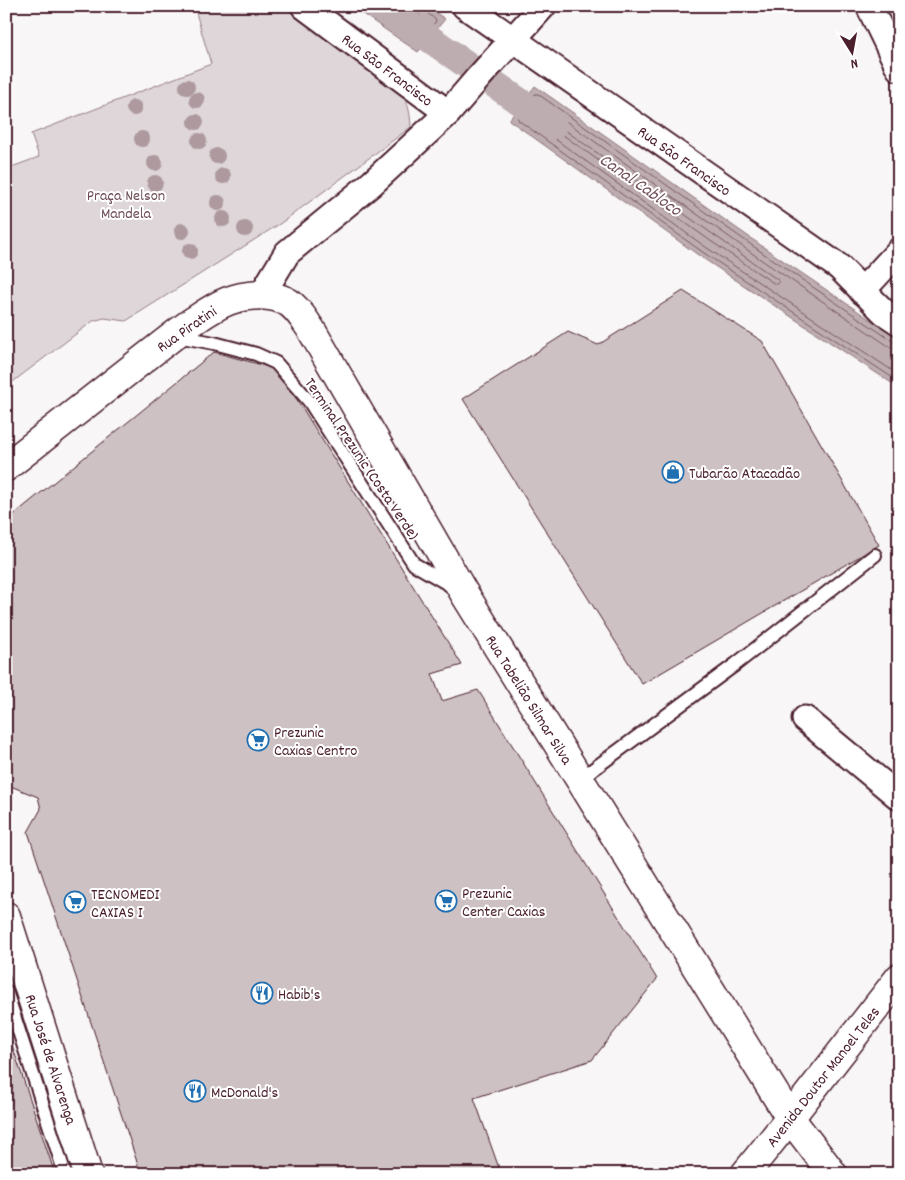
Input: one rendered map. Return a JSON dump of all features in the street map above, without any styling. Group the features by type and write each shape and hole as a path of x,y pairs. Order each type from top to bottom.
{"main road":[{"name":"Rua Piratini","path":"6,467 210,309 243,296 261,296"},
{"name":"Rua Tabelião Silmar Silva","path":"261,296 281,299 287,302 307,322 464,593 790,1118 833,1174"},
{"name":"Rua José de Alvarenga","path":"6,916 88,1174"},
{"name":"Avenida Doutor Manoel Teles","path":"745,1174 899,978"}],"street":[{"name":"Rua Sāo Francisco","path":"304,6 448,113"},
{"name":"Rua São Francisco","path":"465,6 839,268 884,312 899,322"},
{"path":"261,296 287,253 371,184 448,113 543,6"},
{"path":"869,6 899,68"},
{"path":"862,291 899,251"},
{"path":"805,719 899,798"}],"lane":[{"name":"Terminal Prezunic (Costa Verde)","path":"174,335 256,354 276,363 309,401 414,564 464,593"},
{"path":"580,779 736,664 875,555"},
{"path":"6,991 65,1174"}],"green space":[{"name":"Praça Nelson Mandela","path":"194,6 287,6 398,83 408,104 411,127 281,223 126,321 104,318 93,321 6,387 6,169 39,157 31,134 211,64"}],"water":[{"path":"351,6 426,6 445,19 418,52"},
{"path":"535,86 769,251 899,339 899,388 701,257 509,120"}],"building":[{"name":"Tubarão Atacadão","path":"683,291 762,341 879,545 642,684 463,399 568,332 598,345"},
{"name":"Prezunic Caxias Centro","path":"214,352 273,368 298,401 462,665 432,674 442,701 478,690 657,979 592,1060 474,1098 499,1168 480,1174 141,1174 28,832 41,809 38,797 8,785 6,780 6,521"},
{"path":"6,1027 55,1174 6,1174"}],"waterway":[{"name":"Canal Cabloco","path":"383,6 553,125"}],"place":[{"name":"Tubarão Atacadão","path":"673,472"},
{"name":"Prezunic Caxias Centro","path":"258,740"},
{"name":"Prezunic Center Caxias","path":"446,901"},
{"name":"TECNOMEDI CAXIAS I","path":"75,902"},
{"name":"Habib's","path":"262,993"},
{"name":"McDonald's","path":"195,1091"}]}
